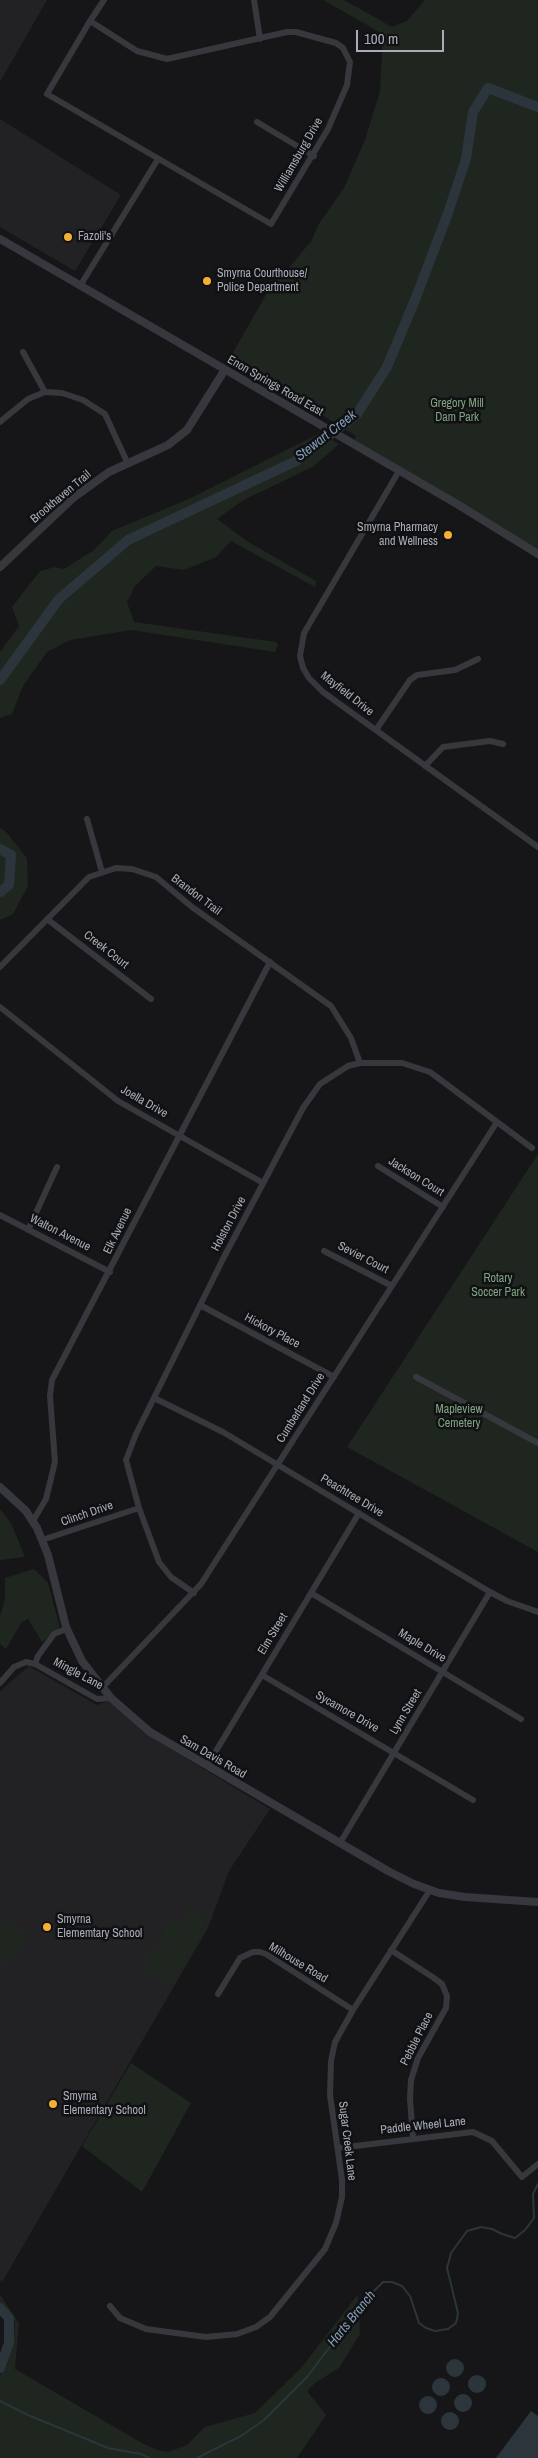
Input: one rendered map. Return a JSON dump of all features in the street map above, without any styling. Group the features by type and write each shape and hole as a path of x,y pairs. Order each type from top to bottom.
{"street":[{"path":"90,21 104,0"},
{"path":"254,0 260,39"},
{"name":"Williamsburg Drive","path":"90,21 137,51 167,59 260,39 296,32 336,43 348,55 350,72 347,85 328,130 314,156 271,224 47,94 90,21"},
{"path":"257,122 314,156"},
{"path":"80,286 158,159"},
{"name":"Enon Springs Road East","path":"0,239 538,554"},
{"path":"23,352 45,392"},
{"name":"Brookhaven Trail","path":"0,567 73,498 109,472 168,445 186,430 224,370"},
{"path":"0,422 28,399 45,392 62,393 83,400 105,414 128,464"},
{"name":"Mayfield Drive","path":"399,471 304,633 300,656 303,668 309,678 323,692 538,847"},
{"path":"376,730 410,680 417,675 455,670 478,660"},
{"path":"425,766 443,747 490,741 503,744"},
{"path":"88,818 102,872"},
{"name":"Brandon Trail","path":"0,967 89,877 116,868 132,869 156,877 192,907 331,1006 351,1038 360,1063"},
{"name":"Creek Court","path":"47,919 152,999"},
{"name":"Elk Avenue","path":"34,1521 46,1499 55,1462 56,1444 50,1396 52,1380 270,962"},
{"name":"Joella Drive","path":"0,1007 118,1101 263,1183"},
{"name":"Holston Drive","path":"194,1593 162,1567 139,1508 126,1460 136,1434 200,1305 303,1108 320,1084 348,1066 360,1063 402,1063 430,1072 532,1148"},
{"name":"Cumberland Drive","path":"102,1688 194,1593 279,1465 497,1122"},
{"name":"Jackson Court","path":"378,1166 443,1207"},
{"path":"28,1230 57,1167"},
{"name":"Walton Avenue","path":"0,1215 110,1272"},
{"name":"Sevier Court","path":"324,1251 392,1286"},
{"name":"Hickory Place","path":"200,1305 334,1377"},
{"path":"416,1377 538,1444"},
{"name":"Peachtree Drive","path":"154,1398 223,1432 490,1592 507,1601 538,1612"},
{"name":"Sam Davis Road","path":"2,1489 15,1499 34,1521 42,1540 66,1629 82,1661 111,1698 150,1732 388,1871 430,1890 465,1897 538,1902"},
{"name":"Clinch Drive","path":"42,1540 139,1508"},
{"name":"Elm Street","path":"207,1766 359,1513"},
{"name":"Lynn Street","path":"340,1843 490,1592"},
{"name":"Maple Drive","path":"311,1593 521,1718"},
{"name":"Mingle Lane","path":"35,1664 38,1656 54,1634 66,1629"},
{"name":"Mingle Lane","path":"0,1683 20,1663 26,1662 35,1664 97,1699 111,1698"},
{"name":"Sycamore Drive","path":"262,1675 473,1800"},
{"name":"Sugar Creek Lane","path":"110,2306 116,2314 129,2323 194,2336 237,2334 264,2323 329,2242 339,2213 342,2197 338,2148 330,2095 331,2061 335,2042 353,2010 430,1890"},
{"name":"Pebble Place","path":"391,1950 438,1981 447,1996 446,2008 421,2051 411,2080 410,2099 413,2138"},
{"name":"Milhouse Road","path":"218,1994 240,1958 253,1952 260,1952 353,2010"},
{"name":"Paddle Wheel Lane","path":"338,2148 460,2132 480,2134 498,2147 522,2177 538,2164"}],"shaded area":[{"path":"0,0 47,0 0,82"},
{"path":"0,119 121,195 75,271 0,227"},
{"name":"Smyrna Elementary School","path":"29,1666 97,1705 108,1701 159,1742 270,1809 229,1871 208,1928 2,2282 0,2280 0,1691"},
{"path":"455,2359 461,2362 464,2368 461,2374 455,2377 449,2374 446,2368 449,2362"},
{"path":"477,2375 483,2378 486,2384 483,2390 477,2393 471,2390 468,2384 471,2378"},
{"path":"441,2378 447,2381 450,2387 447,2393 441,2396 435,2393 432,2387 435,2381"},
{"path":"463,2394 469,2397 472,2403 469,2409 463,2412 457,2409 454,2403 457,2397"},
{"path":"428,2396 434,2399 437,2405 434,2411 428,2414 422,2411 419,2405 422,2399"},
{"path":"531,2411 538,2416 538,2458 496,2458"},
{"path":"450,2412 456,2415 459,2421 456,2427 450,2430 444,2427 441,2421 444,2415"}],"green space":[{"name":"Gregory Mill Dam Park","path":"323,0 344,0 392,27 407,21 425,0 538,0 538,554 352,444 356,436 264,379 232,354 275,279 287,270 312,240 318,225 344,188 365,140 380,91 383,34"},
{"path":"320,433 339,444 314,466 242,501 217,519 247,541 316,581 315,587 231,541 216,557 184,570 156,566 135,586 127,602 134,622 276,642 278,645 275,652 131,630 70,640 47,652 23,686 12,714 0,718 0,652 19,626 12,607 40,571 55,567 64,569 94,550 112,531 191,498"},
{"path":"0,828 6,832 27,858 28,886 13,914 0,920"},
{"name":"Mapleview Cemetery","path":"538,1154 538,1552 347,1447"},
{"path":"0,1509 11,1523 25,1557 0,1560"},
{"path":"34,1569 48,1583 60,1628 42,1642 28,1619 21,1623 6,1649 0,1644 0,1616 5,1599 5,1578"},
{"path":"190,1910 208,1922 172,1986 142,1969 164,1936 161,1934 170,1920 180,1926"},
{"path":"0,1917 27,1936 5,1966 0,1957"},
{"path":"131,2063 191,2103 142,2192 82,2146"},
{"path":"358,2294 360,2334 339,2368 315,2383 307,2391 326,2415 297,2458 0,2458 0,2375 7,2365 14,2337 15,2321 0,2302 0,2295 19,2323 15,2369 142,2443 157,2450 168,2452 187,2445 205,2427 255,2413 302,2367"}],"waterway":[{"name":"Stewart Creek","path":"0,680 59,599 128,540 296,461 357,414 387,367 415,300 466,159 473,112 488,88 538,107"},
{"name":"Stewart Creek","path":"0,849 11,855 9,885 0,892"},
{"name":"Harts Branch","path":"197,2458 241,2436 264,2420 307,2377 366,2299 383,2282 392,2282 402,2286 410,2296 419,2323 426,2328 435,2331 448,2329 456,2323 458,2313 447,2268 451,2253 467,2231 481,2227 515,2238 525,2230 534,2218 533,2194 538,2184"},
{"name":"Stewart Creek","path":"0,2308 9,2318 9,2343 0,2368"},
{"name":"Harts Branch","path":"0,2401 28,2415 108,2448 141,2454 149,2458"}],"place":[{"name":"Fazoli's","path":"68,237"},
{"name":"Smyrna Courthouse/ Police Department","path":"207,281"},
{"name":"Smyrna Pharmacy and Wellness","path":"448,535"},
{"name":"Smyrna Elememtary School","path":"47,1927"},
{"name":"Smyrna Elementary School","path":"53,2104"}],"park label":[{"name":"Rotary Soccer Park","path":"498,1286"}]}
